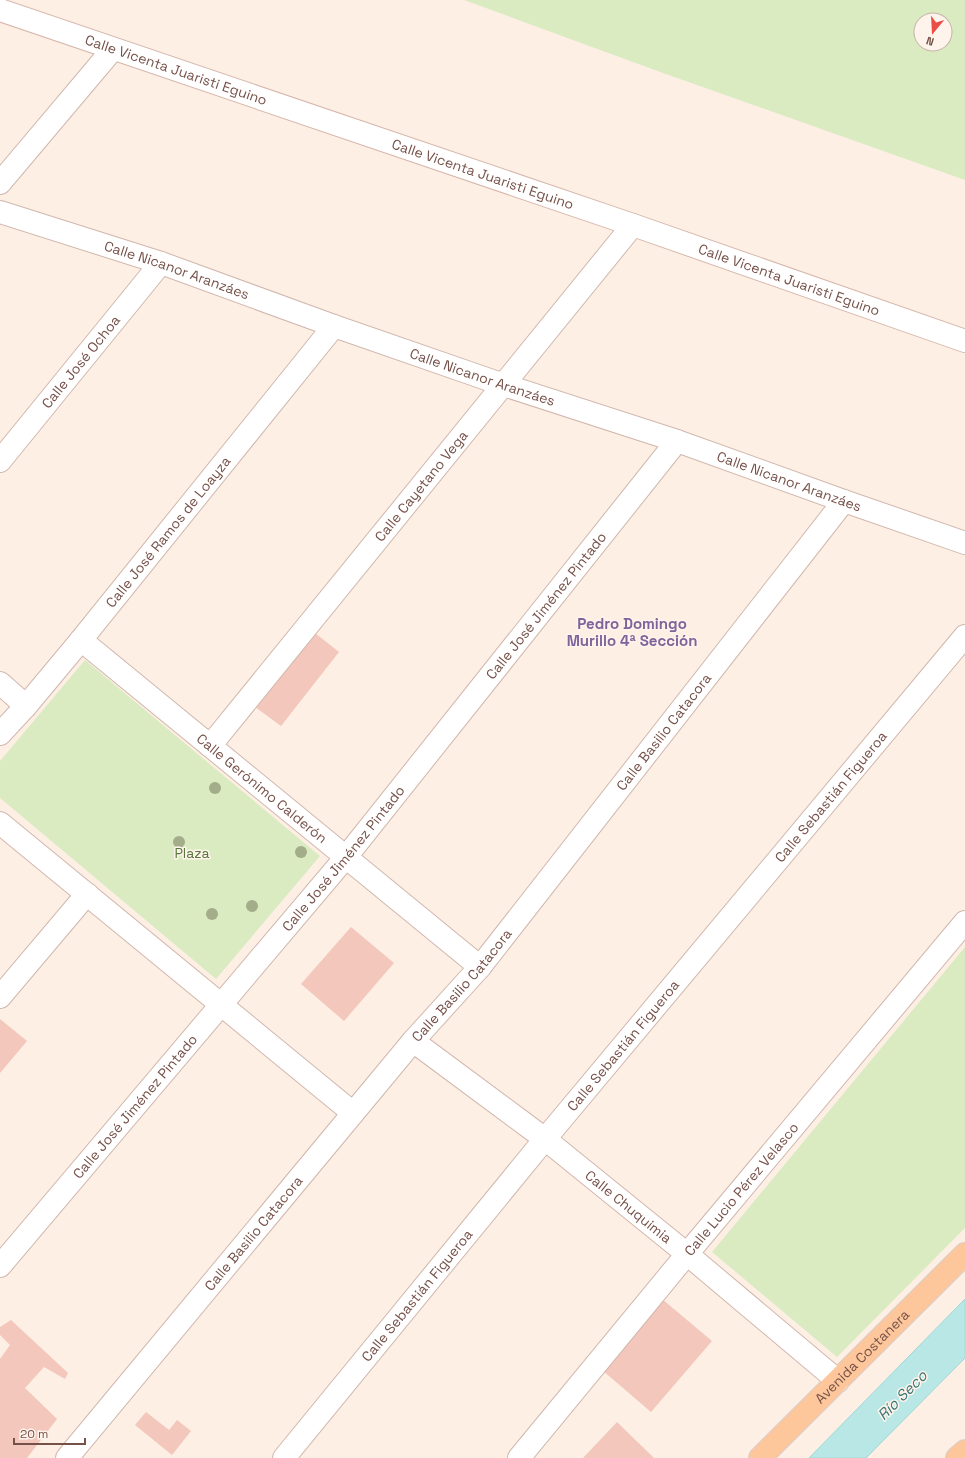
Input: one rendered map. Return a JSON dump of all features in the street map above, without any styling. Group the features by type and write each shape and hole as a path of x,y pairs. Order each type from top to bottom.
{"main road":[{"name":"Avenida Costanera","path":"760,1458 965,1254"},
{"path":"957,1458 965,1451"}],"street":[{"name":"Calle Vicenta Juaristi Eguino","path":"0,10 633,225 965,342"},
{"path":"0,183 113,49"},
{"name":"Calle Nicanor Aranzáes","path":"0,212 162,263 334,326 677,441 965,543"},
{"name":"Calle Cayetano Vega","path":"210,746 633,225"},
{"name":"Calle José Ochoa","path":"0,461 162,263"},
{"name":"Calle José Ramos de Loayza","path":"0,734 26,706 81,640 334,326"},
{"name":"Calle José Jiménez Pintado","path":"0,1266 346,857 677,441"},
{"name":"Calle Basilio Catacora","path":"67,1458 413,1041 480,967 844,501"},
{"name":"Calle Sebastián Figueroa","path":"284,1458 545,1139 965,636"},
{"name":"Calle Gerónimo Calderón","path":"81,640 480,967"},
{"path":"0,683 26,706"},
{"path":"0,823 353,1113"},
{"path":"0,997 87,894"},
{"name":"Calle Lucio Pérez Velasco","path":"520,1458 687,1254 965,922"},
{"name":"Calle Chuquimia","path":"413,1041 545,1139 687,1254 838,1381"}],"green space":[{"path":"464,0 965,0 965,180 663,73"},
{"name":"Plaza","path":"85,660 320,856 216,979 0,798 0,761"},
{"path":"965,947 965,1228 837,1357 712,1252"}],"water":[{"name":"Río Seco","path":"965,1299 965,1358 866,1458 809,1458"}],"building":[{"path":"310,629 339,652 281,726 251,704"},
{"path":"351,927 394,963 344,1021 301,984"},
{"path":"0,1019 27,1041 0,1073"},
{"path":"662,1299 712,1341 651,1412 602,1370"},
{"path":"11,1320 68,1373 65,1379 44,1367 25,1388 57,1419 27,1458 0,1458 0,1359 10,1345 0,1335 0,1327"},
{"path":"146,1412 169,1430 177,1420 191,1431 172,1455 135,1425"},
{"path":"617,1422 654,1458 583,1458"}],"district":[{"name":"Pedro Domingo Murillo 4ª Sección","path":"632,632"}]}
